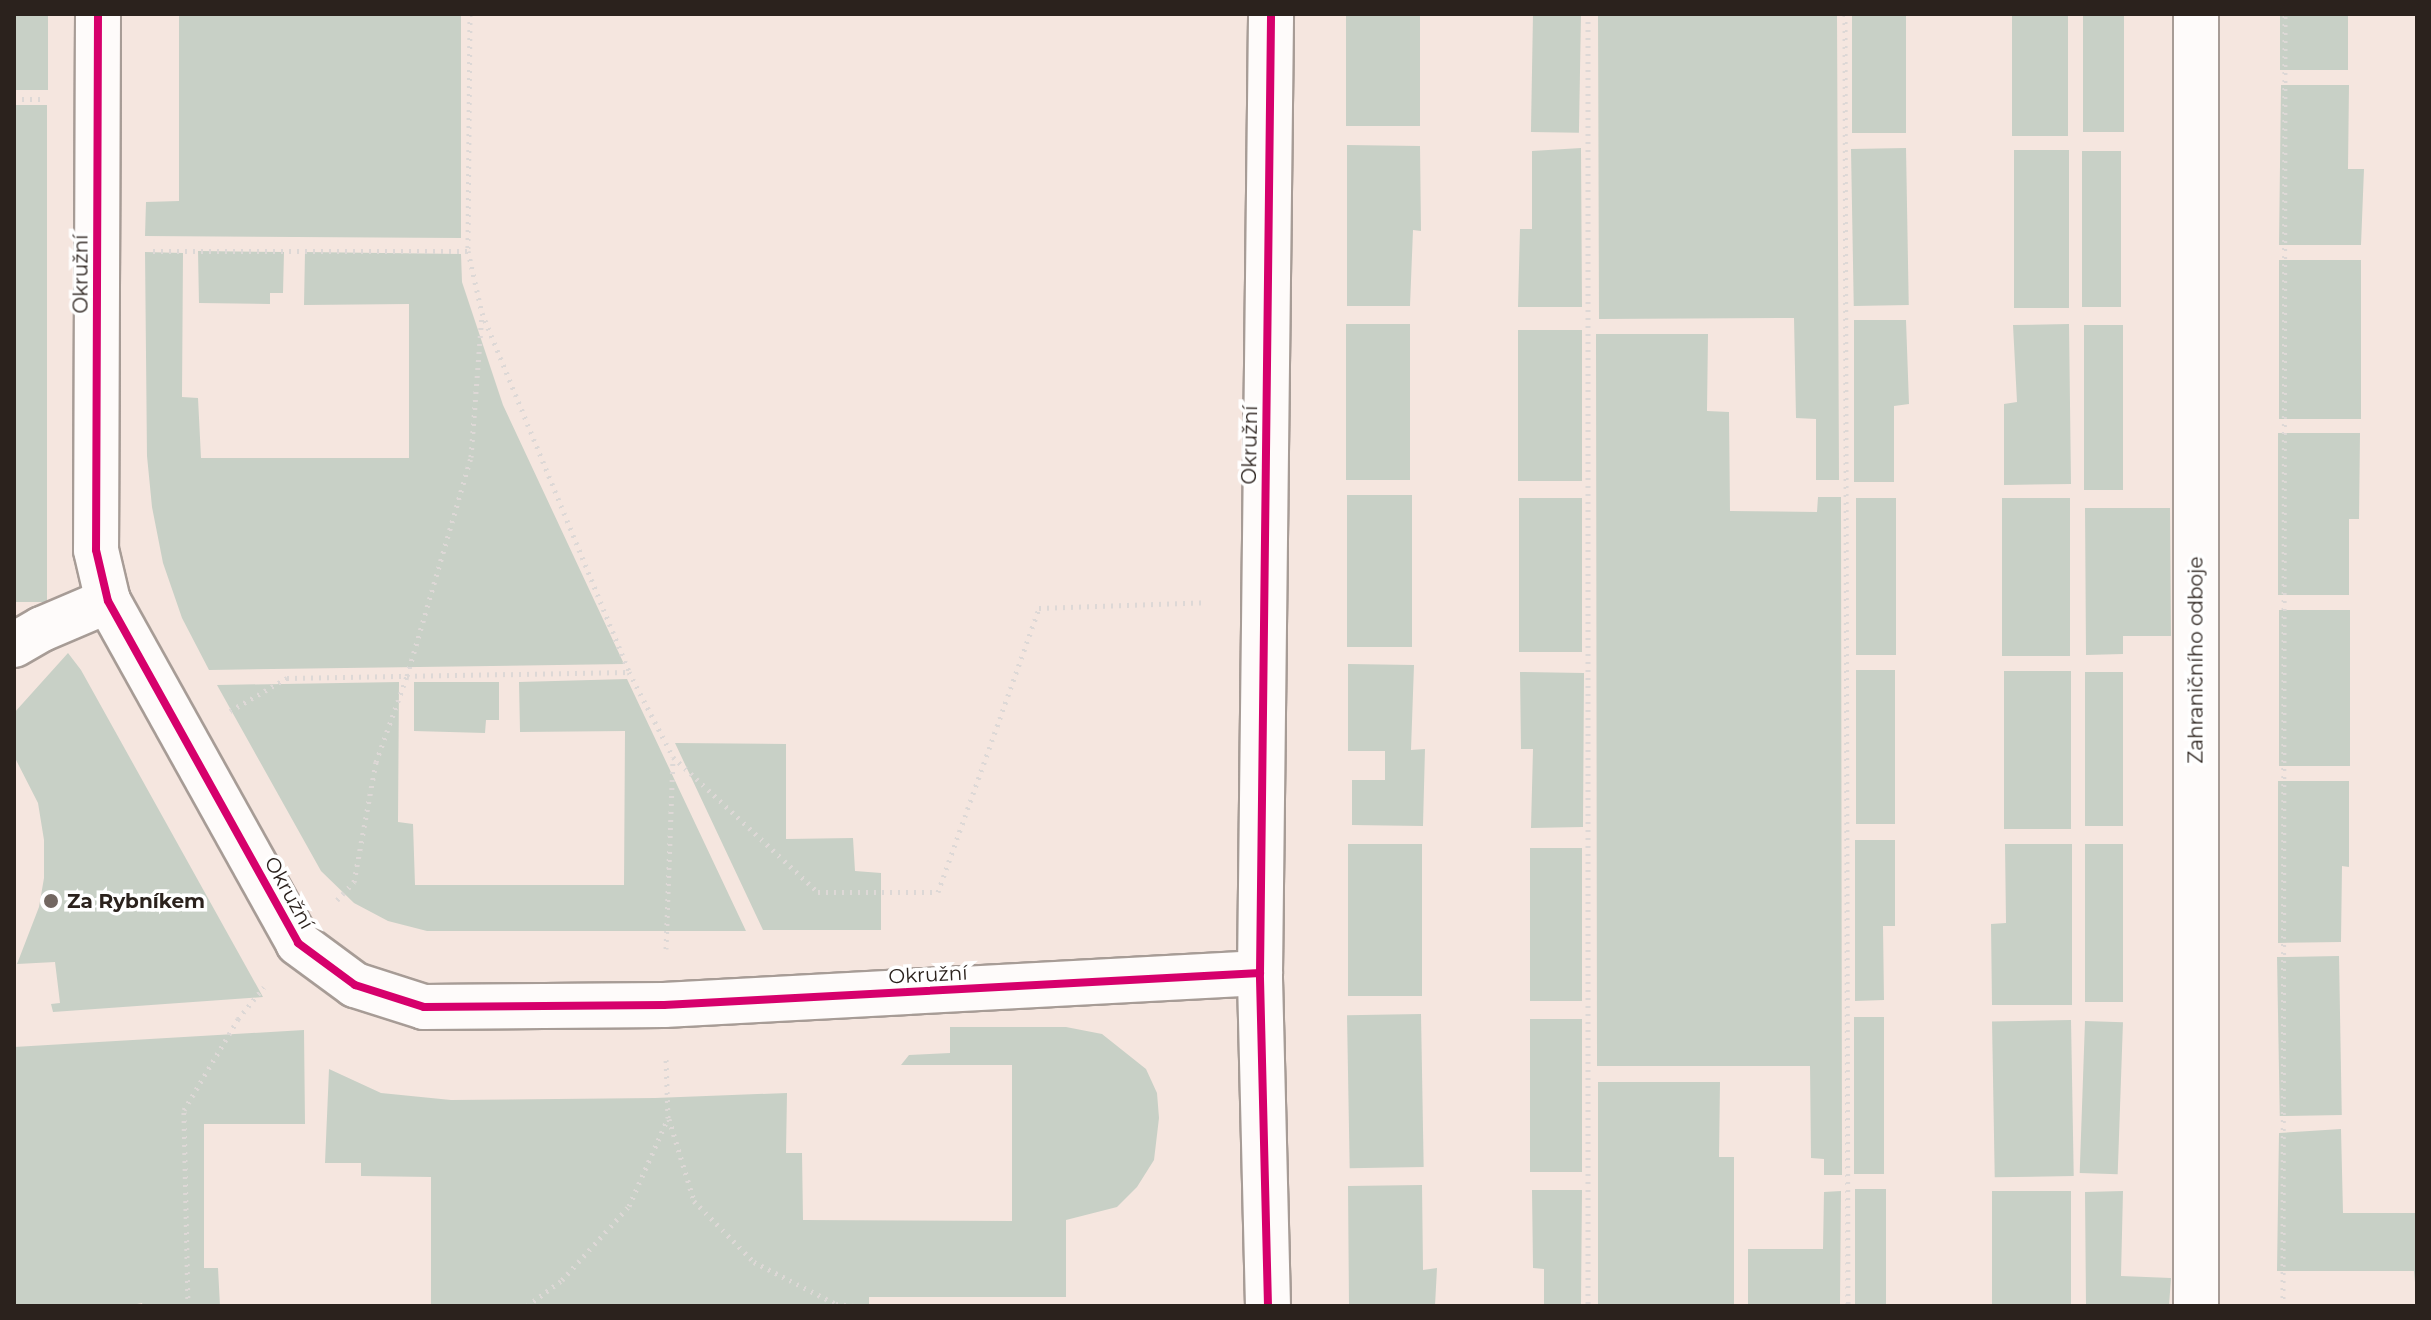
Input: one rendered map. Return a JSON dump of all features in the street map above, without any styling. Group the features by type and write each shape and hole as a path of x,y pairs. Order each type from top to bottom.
{"street":[{"name":"Okružní","path":"98,14 96,550 108,601 298,943 355,985 424,1007 664,1005 1260,973"},
{"name":"Okružní","path":"1268,1306 1260,973 1271,14"},
{"name":"Zahraničního odboje","path":"2196,14 2196,1306"},
{"path":"14,645 42,629 108,601"}],"path":[{"path":"470,14 468,251 482,313 629,672 673,757 818,892 938,892 1039,608 1264,599"},
{"path":"1588,14 1588,1306"},
{"path":"1845,14 1848,1306"},
{"path":"2283,1306 2285,14"},
{"path":"97,251 468,251"},
{"path":"188,1306 184,1110 238,1019 298,943 354,882 376,762 407,676 471,457 482,313"},
{"path":"185,738 287,678 629,672"},
{"path":"668,1118 694,1201 754,1262 836,1304 854,1306"}],"shaded area":[{"path":"14,14 48,14 48,90 14,90"},
{"path":"179,14 461,14 461,238 145,236 146,202 179,201"},
{"path":"1346,14 1420,14 1420,126 1346,126"},
{"path":"1533,14 1581,15 1579,133 1531,132"},
{"path":"1598,14 1837,14 1839,480 1816,480 1816,419 1796,418 1794,318 1599,319"},
{"path":"1852,14 1906,14 1906,133 1852,133"},
{"path":"2012,14 2068,14 2068,136 2012,136"},
{"path":"2083,14 2124,14 2124,132 2083,132"},
{"path":"2280,14 2348,14 2348,70 2280,70"},
{"path":"2281,85 2349,85 2348,169 2364,169 2361,245 2279,245"},
{"path":"14,105 47,105 47,602 14,602"},
{"path":"1347,145 1420,146 1421,231 1413,230 1410,306 1347,306"},
{"path":"1581,148 1582,307 1518,307 1520,229 1532,229 1532,151"},
{"path":"1906,148 1909,305 1854,306 1851,149"},
{"path":"2014,150 2069,150 2069,308 2014,308"},
{"path":"2082,151 2121,151 2121,307 2082,307"},
{"path":"198,251 284,252 283,293 270,293 270,304 199,303"},
{"path":"145,252 183,253 182,397 198,398 201,458 409,458 409,304 304,305 305,252 461,254 462,282 503,405 624,664 209,670 182,618 163,563 152,507 147,456"},
{"path":"2279,260 2361,260 2361,419 2279,419"},
{"path":"1854,320 1906,320 1909,404 1894,406 1894,482 1854,482"},
{"path":"1346,324 1410,324 1410,480 1346,480"},
{"path":"2069,324 2071,484 2004,485 2004,404 2017,402 2013,325"},
{"path":"2084,325 2123,325 2123,490 2084,490"},
{"path":"1518,330 1582,330 1582,481 1518,481"},
{"path":"1596,334 1708,334 1707,411 1729,412 1730,511 1817,512 1818,497 1841,497 1842,1175 1824,1175 1824,1159 1811,1158 1810,1066 1597,1066"},
{"path":"2278,433 2360,433 2359,519 2349,519 2349,595 2278,595"},
{"path":"1347,495 1412,495 1412,647 1347,647"},
{"path":"1519,498 1582,498 1582,652 1519,652"},
{"path":"1856,498 1896,498 1896,655 1856,655"},
{"path":"2002,498 2070,498 2070,656 2002,656"},
{"path":"2085,508 2170,508 2171,636 2123,636 2123,654 2086,655"},
{"path":"2279,610 2350,610 2350,766 2279,766"},
{"path":"68,653 81,670 263,997 53,1012 51,1004 60,1003 55,962 17,964 39,907 44,878 44,840 38,803 14,756 14,713"},
{"path":"1348,664 1414,665 1411,750 1425,749 1423,826 1352,825 1352,780 1385,780 1385,751 1348,751"},
{"path":"1856,670 1895,670 1895,824 1856,824"},
{"path":"2004,671 2071,671 2071,829 2004,829"},
{"path":"1520,672 1584,673 1583,827 1531,828 1533,749 1521,749"},
{"path":"2085,672 2123,672 2123,826 2085,826"},
{"path":"627,679 746,931 427,931 388,921 354,903 321,871 217,685 399,682 398,822 413,824 415,885 624,885 625,731 520,732 519,682"},
{"path":"414,682 499,682 499,720 486,720 485,733 414,731"},
{"path":"675,743 786,744 786,839 853,838 855,871 881,873 881,930 763,930"},
{"path":"2278,781 2349,781 2349,867 2342,866 2341,942 2278,943"},
{"path":"1855,840 1895,840 1895,926 1883,926 1884,1000 1855,1001"},
{"path":"1348,844 1422,844 1422,996 1348,996"},
{"path":"2005,844 2072,844 2072,1005 1992,1005 1991,924 2006,923"},
{"path":"2085,844 2123,844 2123,1002 2085,1002"},
{"path":"1530,848 1582,848 1582,1001 1530,1001"},
{"path":"2339,956 2342,1115 2280,1116 2277,957"},
{"path":"1421,1014 1424,1167 1350,1168 1347,1015"},
{"path":"1854,1017 1884,1017 1884,1174 1854,1174"},
{"path":"1530,1019 1582,1019 1582,1172 1530,1172"},
{"path":"2071,1020 2074,1176 1995,1177 1992,1021"},
{"path":"2085,1021 2123,1022 2118,1174 2080,1173"},
{"path":"950,1027 1066,1027 1102,1034 1146,1069 1157,1093 1159,1118 1154,1160 1137,1187 1117,1207 1066,1220 1066,1297 869,1297 869,1306 431,1306 431,1177 361,1176 361,1163 325,1163 329,1069 381,1093 451,1100 787,1093 786,1153 802,1153 803,1220 1012,1221 1012,1065 901,1065 909,1055 950,1053"},
{"path":"304,1030 305,1124 204,1124 204,1268 218,1268 220,1306 143,1306 142,1303 127,1306 14,1306 14,1047"},
{"path":"1598,1082 1720,1082 1719,1157 1734,1157 1734,1306 1598,1306"},
{"path":"2341,1129 2343,1213 2417,1213 2417,1306 2414,1271 2277,1271 2279,1133"},
{"path":"1422,1185 1423,1270 1437,1268 1435,1306 1349,1306 1348,1186"},
{"path":"1855,1189 1886,1189 1886,1306 1855,1306"},
{"path":"1532,1190 1582,1190 1581,1306 1544,1306 1544,1269 1533,1268"},
{"path":"1841,1191 1840,1306 1748,1306 1748,1249 1823,1249 1824,1192"},
{"path":"1992,1191 2071,1191 2071,1306 1992,1306"},
{"path":"2123,1191 2121,1276 2171,1278 2169,1306 2086,1306 2085,1192"}],"cycle path":[{"path":"98,14 96,550 108,601 298,943 355,985 424,1007 664,1005 1260,973"},
{"path":"1268,1306 1260,973 1271,14"}],"place":[{"name":"Za Rybníkem","path":"51,901"}]}
